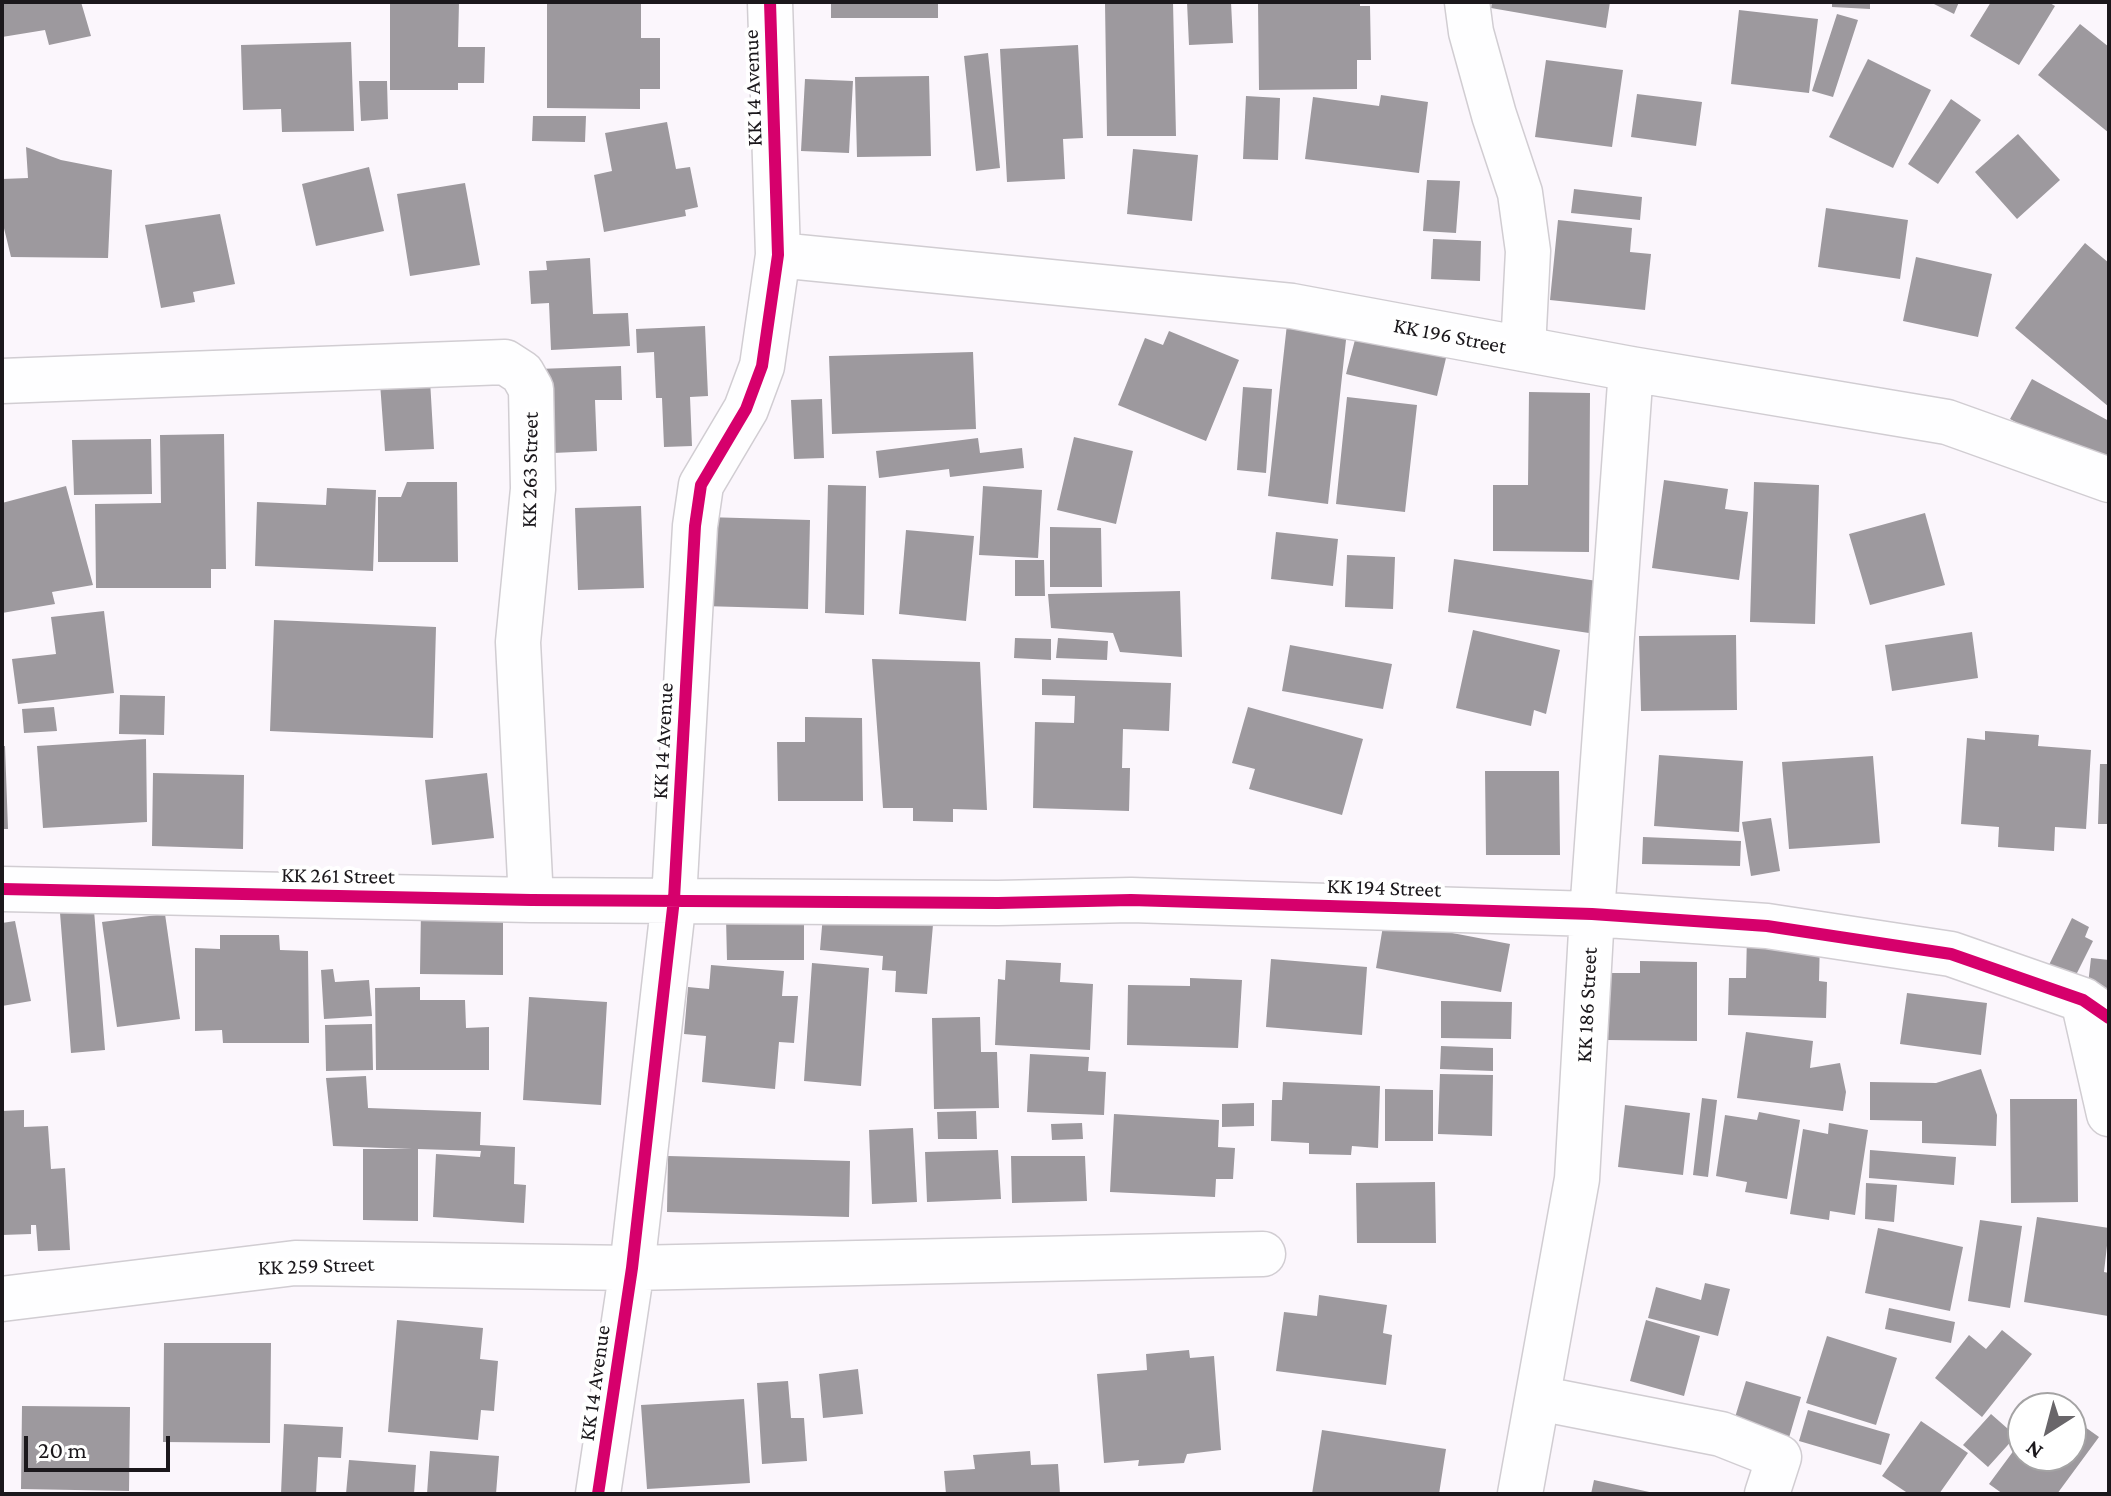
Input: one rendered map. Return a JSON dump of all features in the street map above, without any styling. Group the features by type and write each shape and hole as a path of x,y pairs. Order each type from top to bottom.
{"street":[{"name":"KK 14 Avenue","path":"598,1494 632,1268 674,899 695,526 701,485 746,409 762,366 778,255 770,2"},
{"path":"1467,2 1471,32 1494,115 1520,193 1528,251 1523,349"},
{"name":"KK 196 Street","path":"778,255 1292,306 1631,369 1947,422 2109,480"},
{"name":"KK 263 Street","path":"2,381 505,362 522,373 531,389 533,489 518,642 531,900"},
{"name":"KK 186 Street","path":"1520,1494 1577,1179 1592,914 1631,369"},
{"name":"KK 261 Street","path":"2,889 531,900 674,899"},
{"name":"KK 194 Street","path":"674,899 998,903 1131,900 1592,914 1767,926 1951,954 2096,1009"},
{"path":"2096,1009 2109,1114"},
{"name":"KK 259 Street","path":"2,1299 295,1263 632,1268 1263,1254"},
{"path":"1538,1398 1721,1434 1779,1457 1767,1494"}],"building":[{"path":"2,2 81,2 91,36 49,45 45,30 2,37"},
{"path":"390,2 459,2 458,47 485,47 484,83 458,83 458,90 390,90"},
{"path":"547,2 641,2 641,38 660,38 660,89 640,89 640,109 547,108"},
{"path":"831,2 938,2 938,18 831,18"},
{"path":"1173,2 1176,136 1107,136 1105,3"},
{"path":"1187,2 1231,2 1233,43 1189,45"},
{"path":"1258,2 1360,2 1360,6 1370,6 1371,60 1357,60 1357,89 1259,90"},
{"path":"1492,2 1610,2 1606,28 1491,8"},
{"path":"1832,2 1870,2 1870,9 1832,7"},
{"path":"1930,2 1959,2 1954,14"},
{"path":"1991,2 2048,2 2055,6 2019,65 1970,36"},
{"path":"1739,10 1818,19 1809,93 1731,84"},
{"path":"1837,14 1858,20 1833,97 1812,91"},
{"path":"2080,24 2109,47 2109,133 2038,75"},
{"path":"351,42 354,131 282,132 281,109 243,110 241,45"},
{"path":"1078,45 1083,138 1063,139 1065,179 1007,182 1000,49"},
{"path":"988,53 1000,168 976,171 964,56"},
{"path":"1868,59 1931,90 1893,168 1829,137"},
{"path":"1546,60 1623,70 1612,147 1535,137"},
{"path":"929,76 931,156 857,157 855,77"},
{"path":"805,79 853,81 849,153 801,151"},
{"path":"359,81 387,81 388,119 361,121"},
{"path":"1637,94 1702,102 1696,146 1631,137"},
{"path":"1381,95 1428,102 1419,173 1305,159 1313,97 1379,106"},
{"path":"1246,96 1280,98 1278,160 1243,159"},
{"path":"1951,99 1981,120 1938,184 1908,164"},
{"path":"533,116 586,116 585,142 532,141"},
{"path":"667,122 676,169 690,167 698,207 685,210 686,216 604,232 594,175 612,171 605,133"},
{"path":"2018,134 2060,180 2017,219 1975,172"},
{"path":"26,147 61,160 112,170 108,258 11,257 2,220 2,179 28,178"},
{"path":"1133,149 1198,155 1192,221 1127,214"},
{"path":"369,167 384,231 316,246 302,184"},
{"path":"1427,180 1460,181 1456,233 1423,231"},
{"path":"465,183 480,265 410,276 397,194"},
{"path":"1574,189 1642,197 1640,220 1571,213"},
{"path":"1826,208 1908,220 1900,279 1818,267"},
{"path":"220,214 235,284 193,292 195,302 161,308 145,225"},
{"path":"1558,220 1632,228 1630,252 1651,254 1645,310 1550,300"},
{"path":"1433,239 1481,241 1480,281 1431,279"},
{"path":"2085,243 2109,263 2109,407 2015,328"},
{"path":"1916,257 1992,274 1978,337 1903,321"},
{"path":"590,258 593,314 628,313 630,346 551,350 549,303 531,304 529,271 547,270 546,261"},
{"path":"1287,324 1347,331 1328,504 1268,496"},
{"path":"705,326 708,396 690,397 692,446 664,447 662,398 656,398 654,352 637,353 636,329"},
{"path":"1169,331 1239,360 1206,441 1118,405 1145,338 1163,345"},
{"path":"1356,336 1446,358 1437,396 1346,374"},
{"path":"973,352 976,429 832,434 829,356"},
{"path":"621,366 622,400 595,400 597,451 553,453 538,369"},
{"path":"2032,379 2109,421 2109,473 2010,419"},
{"path":"430,380 434,449 385,451 380,383"},
{"path":"1243,387 1272,389 1266,473 1237,470"},
{"path":"1529,392 1590,393 1589,552 1493,551 1493,485 1528,485"},
{"path":"1347,397 1417,405 1405,512 1336,504"},
{"path":"822,399 824,458 794,459 791,400"},
{"path":"224,434 226,569 211,569 211,588 96,588 95,504 161,503 160,435"},
{"path":"1074,437 1133,451 1116,524 1057,510"},
{"path":"978,438 980,453 1022,448 1024,468 950,477 949,469 879,478 876,451"},
{"path":"151,439 152,494 74,495 72,440"},
{"path":"1664,480 1728,489 1725,509 1748,512 1739,580 1652,568"},
{"path":"407,482 457,482 458,562 378,562 378,497 401,497"},
{"path":"1754,482 1819,485 1815,624 1750,622"},
{"path":"828,485 866,486 864,615 825,613"},
{"path":"66,486 93,585 52,592 55,604 2,613 2,503"},
{"path":"983,486 1042,490 1038,558 979,555"},
{"path":"327,488 376,490 373,571 255,566 257,502 326,505"},
{"path":"641,506 644,588 578,590 575,508"},
{"path":"1925,513 1945,585 1870,605 1849,534"},
{"path":"705,517 810,520 808,609 703,606"},
{"path":"1050,527 1101,528 1102,587 1050,587"},
{"path":"906,530 974,536 966,621 899,614"},
{"path":"1276,532 1338,539 1333,586 1271,579"},
{"path":"1347,555 1395,557 1393,609 1345,607"},
{"path":"1454,559 1597,581 1589,633 1448,612"},
{"path":"1015,560 1044,560 1045,596 1015,596"},
{"path":"1180,591 1182,657 1120,652 1113,633 1051,628 1048,594"},
{"path":"104,611 114,693 18,704 12,659 56,654 51,617"},
{"path":"274,620 436,627 433,738 270,731"},
{"path":"1473,630 1560,650 1546,714 1534,710 1531,726 1456,708"},
{"path":"1972,632 1978,678 1892,691 1885,645"},
{"path":"1736,635 1737,710 1641,711 1639,636"},
{"path":"1015,638 1051,639 1051,660 1014,658"},
{"path":"1058,638 1108,641 1107,660 1056,658"},
{"path":"1290,645 1392,664 1383,709 1282,691"},
{"path":"872,659 980,662 987,810 953,809 953,822 913,821 913,808 883,808"},
{"path":"1042,679 1171,683 1169,731 1123,729 1122,768 1130,768 1129,811 1033,808 1035,722 1074,723 1075,696 1042,695"},
{"path":"120,695 165,696 164,735 119,734"},
{"path":"54,707 57,731 24,733 22,709"},
{"path":"1248,707 1363,739 1342,815 1249,789 1255,769 1232,763"},
{"path":"805,717 862,718 863,801 778,801 777,742 805,742"},
{"path":"1985,731 2039,735 2038,746 2091,750 2086,829 2055,827 2054,851 1998,847 1999,827 1961,824 1967,738 1985,740"},
{"path":"146,739 147,822 43,828 37,746"},
{"path":"2,746 5,746 8,829 2,829"},
{"path":"1659,755 1743,761 1739,832 1654,826"},
{"path":"1873,756 1880,843 1789,849 1782,762"},
{"path":"2100,764 2109,764 2109,824 2098,824"},
{"path":"1485,771 1559,771 1560,855 1486,855"},
{"path":"153,773 244,775 243,849 152,846"},
{"path":"487,773 494,838 432,845 425,780"},
{"path":"1771,818 1780,871 1751,876 1742,822"},
{"path":"1643,837 1741,841 1740,866 1642,864"},
{"path":"824,903 934,913 927,994 895,992 896,971 882,970 883,956 820,950"},
{"path":"94,910 105,1050 71,1053 60,913"},
{"path":"421,910 503,911 503,975 420,974"},
{"path":"165,914 180,1019 117,1027 102,922"},
{"path":"726,918 804,918 804,960 727,960"},
{"path":"2072,918 2089,927 2085,937 2093,941 2071,985 2045,973"},
{"path":"1384,920 1510,944 1501,992 1376,968"},
{"path":"15,921 31,1001 2,1006 2,923"},
{"path":"220,935 279,935 280,950 308,951 309,1043 223,1043 222,1030 195,1031 195,948 220,949"},
{"path":"1747,935 1820,938 1819,981 1827,982 1826,1018 1728,1015 1729,978 1746,978"},
{"path":"2091,958 2109,960 2109,1013 2085,1011"},
{"path":"1271,959 1367,967 1362,1035 1266,1027"},
{"path":"1006,960 1061,963 1060,982 1093,984 1090,1050 995,1045 998,979 1005,980"},
{"path":"1640,961 1697,962 1697,1041 1607,1040 1608,973 1640,973"},
{"path":"812,963 869,968 861,1086 804,1081"},
{"path":"711,965 784,971 782,996 798,996 794,1043 779,1042 775,1089 702,1082 706,1036 684,1034 688,987 709,989"},
{"path":"333,969 335,982 369,980 372,1016 324,1019 321,970"},
{"path":"1190,978 1242,980 1238,1048 1127,1045 1128,985 1190,986"},
{"path":"420,987 420,1000 465,1000 466,1028 489,1027 489,1070 376,1070 375,988"},
{"path":"1907,993 1987,1003 1981,1055 1900,1044"},
{"path":"529,997 607,1002 601,1105 523,1100"},
{"path":"1441,1001 1512,1002 1511,1039 1441,1038"},
{"path":"980,1017 981,1052 997,1052 999,1108 934,1109 932,1018"},
{"path":"372,1024 373,1070 326,1071 325,1025"},
{"path":"1746,1032 1813,1041 1810,1068 1840,1063 1846,1092 1843,1111 1737,1098"},
{"path":"1441,1046 1493,1048 1493,1071 1440,1069"},
{"path":"1030,1054 1089,1057 1088,1071 1106,1072 1104,1115 1027,1112"},
{"path":"1981,1069 1997,1115 1996,1146 1922,1143 1922,1121 1870,1120 1870,1082 1936,1083"},
{"path":"1440,1074 1493,1075 1492,1136 1438,1134"},
{"path":"366,1076 368,1108 481,1112 480,1145 515,1147 514,1184 526,1185 524,1223 433,1217 436,1154 480,1157 481,1151 418,1149 418,1221 363,1220 363,1149 412,1149 333,1146 326,1078"},
{"path":"1283,1082 1380,1086 1378,1148 1352,1146 1351,1155 1309,1154 1309,1143 1271,1141 1272,1100 1282,1100"},
{"path":"1385,1089 1433,1090 1433,1141 1385,1141"},
{"path":"1702,1098 1717,1100 1708,1177 1693,1175"},
{"path":"2010,1099 2077,1099 2078,1202 2011,1203"},
{"path":"1254,1103 1254,1126 1222,1127 1222,1104"},
{"path":"1625,1105 1690,1113 1683,1175 1618,1167"},
{"path":"24,1110 24,1127 48,1126 51,1169 65,1168 70,1250 38,1251 36,1225 31,1225 31,1234 2,1235 2,1111"},
{"path":"976,1111 977,1139 938,1139 937,1112"},
{"path":"1759,1112 1800,1120 1787,1199 1745,1192 1747,1182 1716,1176 1725,1115 1757,1120"},
{"path":"1114,1114 1219,1120 1218,1147 1235,1148 1233,1179 1216,1179 1215,1197 1110,1192"},
{"path":"1082,1123 1083,1139 1052,1140 1051,1124"},
{"path":"1829,1123 1868,1130 1855,1215 1830,1211 1829,1220 1790,1214 1803,1129 1828,1134"},
{"path":"913,1128 917,1202 872,1204 869,1130"},
{"path":"998,1150 1001,1199 927,1202 925,1152"},
{"path":"1870,1150 1956,1157 1954,1185 1869,1178"},
{"path":"668,1156 850,1161 849,1217 667,1212"},
{"path":"1011,1156 1085,1156 1087,1201 1012,1203"},
{"path":"1435,1182 1436,1243 1357,1243 1356,1183"},
{"path":"1866,1183 1897,1185 1894,1222 1865,1219"},
{"path":"2037,1217 2109,1228 2104,1272 2109,1273 2108,1316 2024,1302"},
{"path":"1980,1220 2022,1226 2010,1308 1968,1301"},
{"path":"1878,1228 1963,1247 1950,1311 1865,1293"},
{"path":"1705,1283 1730,1289 1718,1336 1648,1318 1656,1287 1701,1300"},
{"path":"1319,1295 1387,1305 1383,1333 1392,1335 1386,1385 1276,1371 1284,1312 1317,1316"},
{"path":"1889,1308 1955,1322 1951,1343 1885,1329"},
{"path":"397,1320 483,1328 480,1359 498,1361 494,1411 481,1410 478,1440 388,1432"},
{"path":"1646,1320 1700,1336 1684,1396 1630,1381"},
{"path":"2002,1330 2032,1354 1982,1417 1935,1378 1969,1335 1986,1349"},
{"path":"1827,1336 1897,1358 1876,1425 1806,1403"},
{"path":"164,1343 271,1343 270,1443 163,1442"},
{"path":"1189,1350 1190,1358 1214,1356 1221,1450 1187,1454 1184,1463 1138,1466 1139,1460 1104,1463 1097,1374 1147,1370 1146,1354"},
{"path":"858,1369 863,1414 823,1418 819,1374"},
{"path":"788,1381 791,1418 804,1418 807,1461 762,1464 757,1383"},
{"path":"1746,1381 1801,1397 1788,1441 1733,1424"},
{"path":"744,1399 750,1483 647,1489 641,1405"},
{"path":"22,1406 130,1407 129,1491 21,1489"},
{"path":"1808,1410 1890,1434 1881,1465 1799,1441"},
{"path":"1991,1414 2007,1428 2007,1446 1988,1467 1963,1445"},
{"path":"1921,1421 1968,1453 1939,1494 1909,1494 1882,1476"},
{"path":"284,1424 343,1427 341,1458 318,1457 316,1494 281,1494"},
{"path":"2087,1428 2099,1437 2087,1453"},
{"path":"1322,1430 1446,1449 1439,1494 1312,1494"},
{"path":"430,1451 499,1456 496,1494 427,1494"},
{"path":"1030,1451 1031,1465 1058,1464 1060,1494 946,1494 944,1471 975,1469 973,1455"},
{"path":"349,1460 416,1465 414,1494 346,1494"},
{"path":"2007,1460 2007,1472 2073,1472 2057,1494 2003,1494 1989,1484"},
{"path":"1594,1480 1654,1493 1654,1494 1591,1494"}],"cycle path":[{"path":"598,1494 632,1268 674,899 695,526 701,485 746,409 762,366 778,255 770,2"},
{"path":"2,889 531,900 998,903 1131,900 1592,914 1767,926 1951,954 2083,1000 2109,1018"}]}
